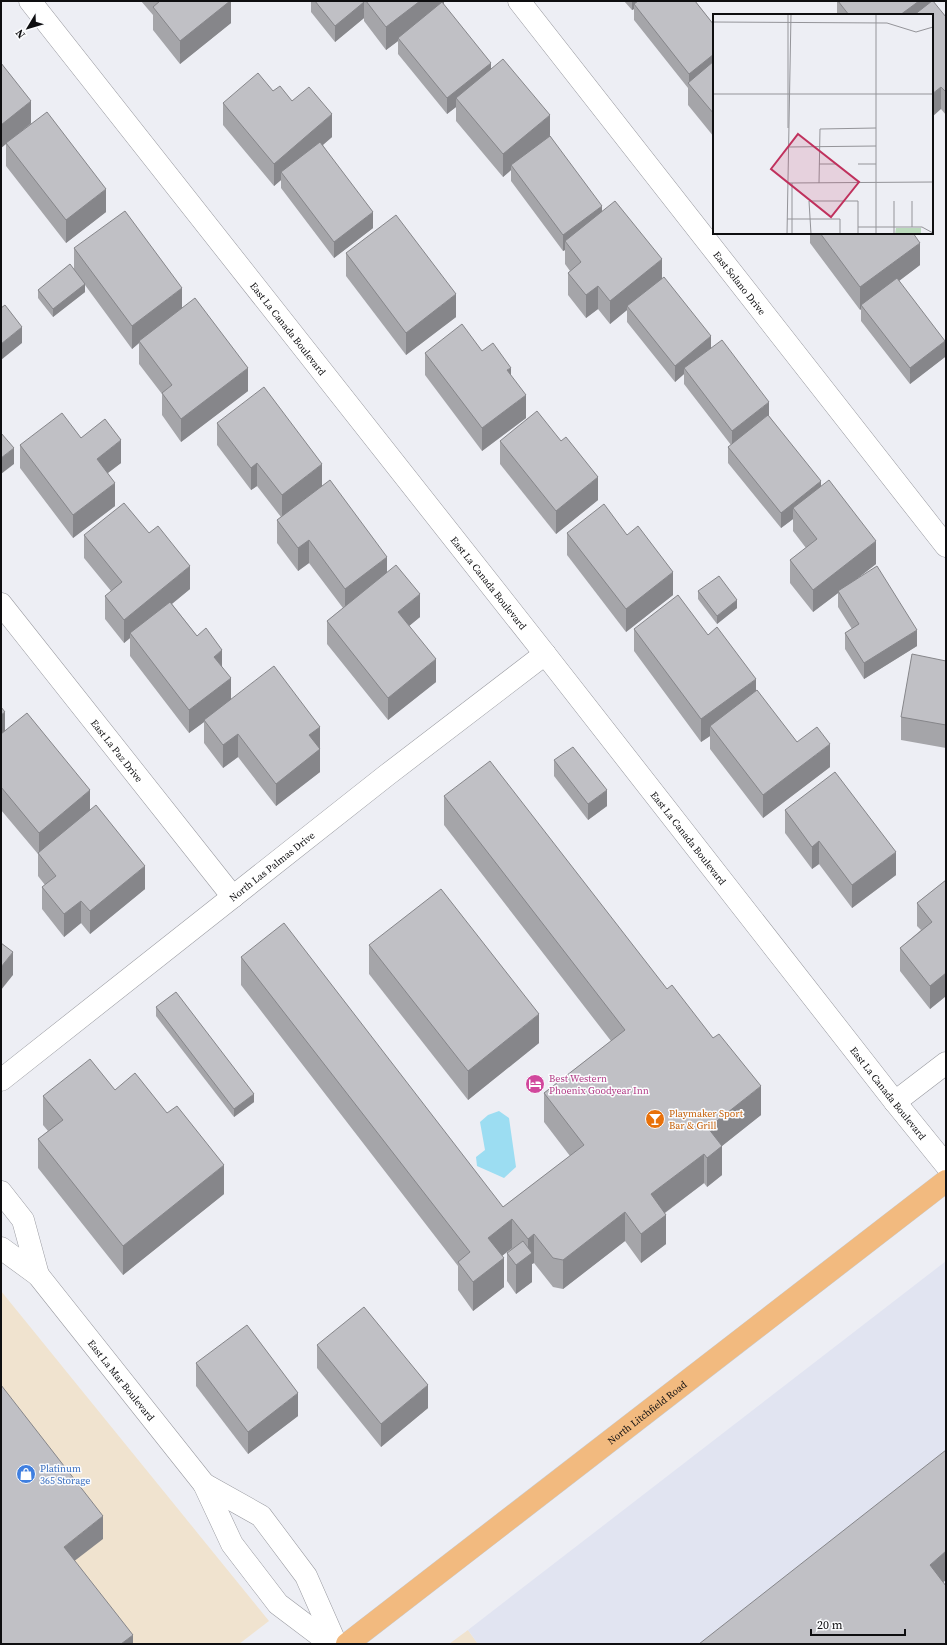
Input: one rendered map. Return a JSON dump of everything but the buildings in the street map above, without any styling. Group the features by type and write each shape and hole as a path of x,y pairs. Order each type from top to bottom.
{"main road":[{"name":"North Litchfield Road","path":"347,1644 946,1181"}],"street":[{"name":"East La Canada Boulevard","path":"30,1 946,1165"},
{"name":"East Solano Drive","path":"519,1 946,546"},
{"name":"East La Paz Drive","path":"1,604 233,897"},
{"name":"North Las Palmas Drive","path":"1,1080 387,774 545,654"},
{"path":"895,1102 946,1063"},
{"name":"East La Mar Boulevard","path":"1,1192 23,1220 38,1275"},
{"name":"East La Mar Boulevard","path":"1,1248 38,1275 204,1484 232,1544 278,1604 331,1644"},
{"name":"East La Mar Boulevard","path":"204,1484 261,1516 306,1576 336,1644"}],"shaded area":[{"path":"946,1261 946,1644 478,1644 468,1630"},
{"path":"1,1291 269,1621 239,1644 1,1644"},
{"path":"468,1630 478,1644 449,1644"}],"water":[{"path":"499,1111 509,1118 516,1167 504,1178 477,1166 476,1157 485,1150 480,1122 488,1115"}],"place":[{"name":"Best Western Phoenix Goodyear Inn","path":"535,1084"},
{"name":"Playmaker Sport Bar & Grill","path":"655,1119"},
{"name":"Platinum 365 Storage","path":"26,1474"}]}
